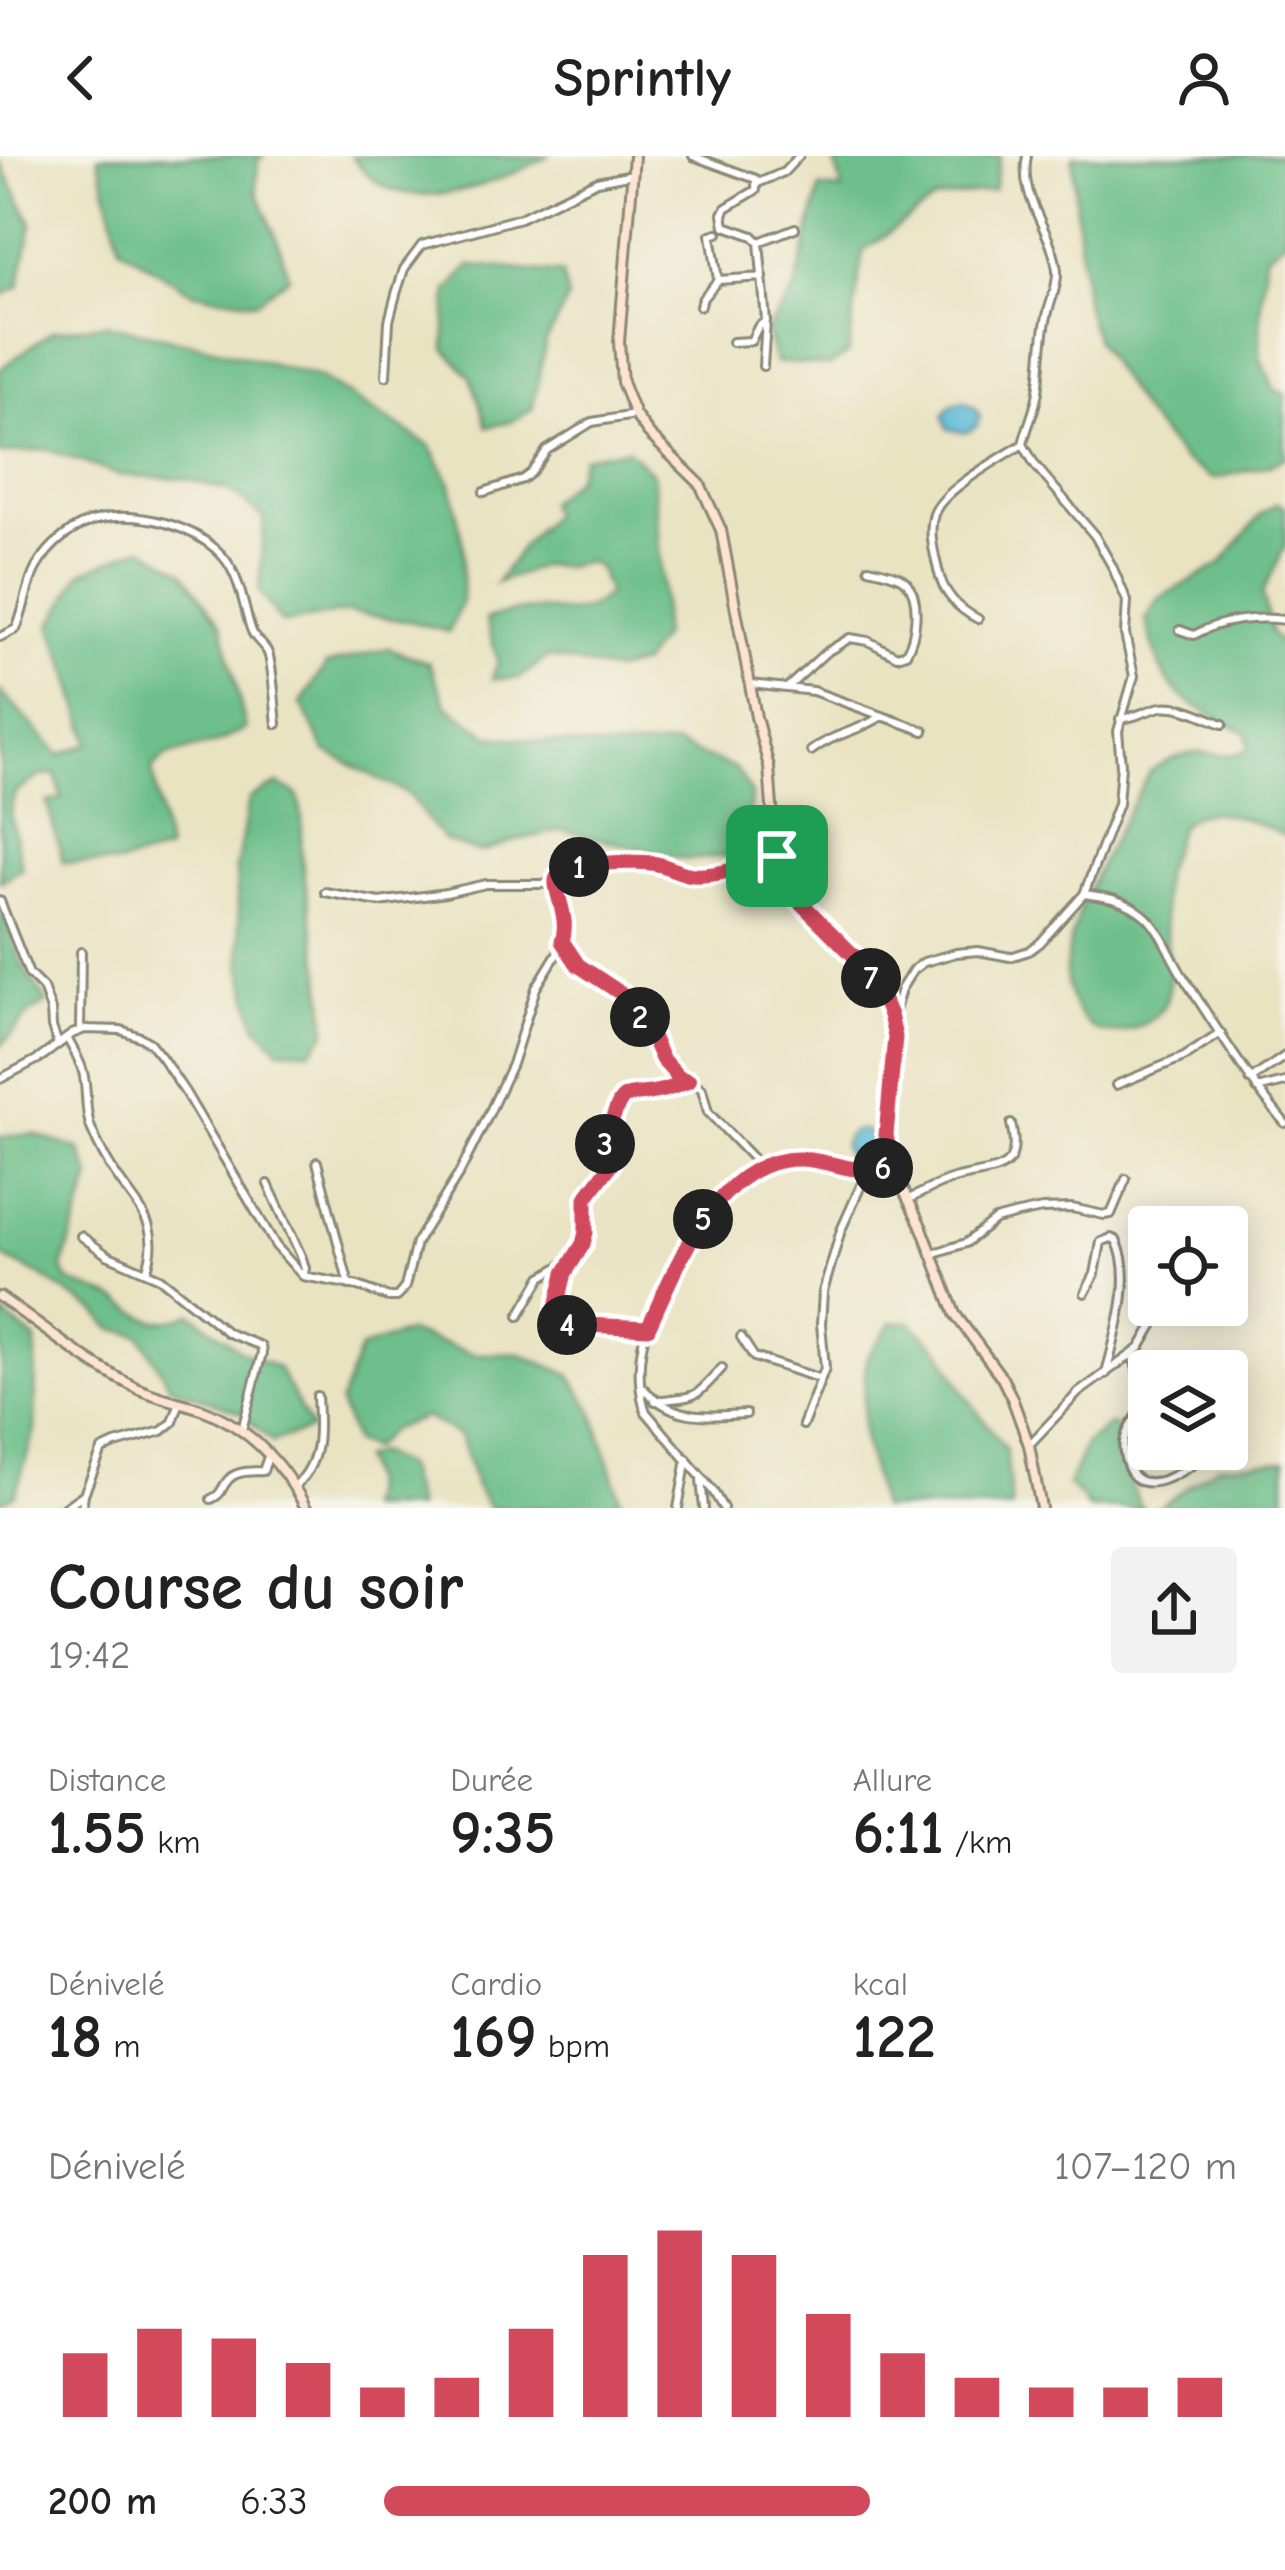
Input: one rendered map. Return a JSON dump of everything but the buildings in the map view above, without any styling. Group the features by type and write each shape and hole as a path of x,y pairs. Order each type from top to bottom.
{"main road":[{"path":"634,156 619,342 622,382 635,416 700,484 722,530 772,787 777,856 796,898 868,973 892,1022 895,1037 886,1135 892,1166 955,1314 1012,1398 1029,1444 1041,1508"},
{"path":"0,1297 110,1374 242,1431 269,1454 306,1508"}],"street":[{"path":"693,156 751,175 757,184"},
{"path":"757,184 775,178 799,156"},
{"path":"978,619 956,604 941,584 932,545 933,517 956,489 1023,444 1038,394 1043,335 1057,282 1052,249 1028,192 1027,156"},
{"path":"386,376 389,321 396,295 404,269 422,245 520,218 597,181 633,174"},
{"path":"757,184 726,208 723,221 759,242 766,321 763,366"},
{"path":"759,242 795,228"},
{"path":"718,232 711,235 718,280"},
{"path":"700,306 718,280 763,277"},
{"path":"732,342 751,341 766,321"},
{"path":"484,492 523,479 547,450 592,422 635,416"},
{"path":"892,1022 901,989 924,962 978,951 1010,957 1040,943 1084,894 1118,804 1118,731 1134,676 1125,634 1127,601 1095,536 1034,465 1023,444"},
{"path":"0,637 16,629 35,568 68,532 99,519 176,526 208,542 230,565 251,632 267,651 277,724"},
{"path":"788,687 825,653 850,638 898,656 911,646 914,600 906,580 868,568"},
{"path":"1180,631 1194,635 1219,623 1285,620"},
{"path":"751,683 813,691 924,731"},
{"path":"1120,719 1174,707 1223,724"},
{"path":"811,751 881,716"},
{"path":"0,1079 80,1031 121,1030 150,1043 194,1107 276,1246 303,1276 388,1298 402,1294 416,1244 487,1118 512,1064 536,988 558,952 566,920 557,876 568,868 654,862 690,875 705,875 777,856"},
{"path":"325,892 379,902 485,884 555,884"},
{"path":"1084,894 1127,903 1150,921 1250,1080 1285,1123"},
{"path":"0,901 29,974 43,988 58,1044"},
{"path":"562,941 578,965 625,996 646,1023 662,1059 679,1078 702,1089 708,1112 761,1167"},
{"path":"80,1031 81,952"},
{"path":"1116,1085 1184,1057 1221,1033"},
{"path":"67,1038 82,1066 91,1127 104,1156 148,1222 152,1251 146,1272"},
{"path":"1250,1080 1285,1056"},
{"path":"648,1328 566,1324 560,1322 556,1310 565,1273 583,1244 586,1198 610,1166 604,1150 616,1107 633,1092 660,1091 689,1081"},
{"path":"1257,1089 1285,1082"},
{"path":"909,1199 944,1182 1003,1168 1015,1147 1011,1124"},
{"path":"723,1508 646,1412 641,1355 648,1328 701,1222 722,1195 761,1167 796,1159 867,1172 892,1166"},
{"path":"317,1162 349,1285"},
{"path":"803,1425 825,1368 823,1292 841,1230 867,1172"},
{"path":"931,1254 967,1244 994,1220 1018,1214 1072,1208 1112,1214 1126,1179"},
{"path":"268,1184 302,1258 303,1276"},
{"path":"81,1236 107,1255 160,1278 228,1333 261,1346 242,1431"},
{"path":"1085,1293 1095,1274 1098,1247 1106,1239 1116,1240 1121,1253 1122,1310 1106,1374"},
{"path":"519,1316 542,1277 572,1259"},
{"path":"1136,1350 1154,1326"},
{"path":"741,1337 754,1357 821,1379"},
{"path":"1029,1444 1078,1393 1128,1357"},
{"path":"656,1401 692,1397 722,1368"},
{"path":"642,1388 661,1406 681,1412 746,1414"},
{"path":"295,1486 310,1471 315,1457 316,1396"},
{"path":"82,1508 83,1493 102,1450 162,1431 173,1422 180,1402"},
{"path":"211,1499 219,1497 235,1475 263,1471 269,1454"},
{"path":"678,1508 687,1460"},
{"path":"1131,1470 1147,1484 1183,1470"},
{"path":"701,1476 704,1508"},
{"path":"64,1508 83,1493"}],"green space":[{"path":"98,156 263,156 258,160 256,189 289,277 256,302 191,292 120,247"},
{"path":"351,156 548,156 488,183 419,195 378,183"},
{"path":"846,156 1000,156 994,190 935,200 863,251 848,353 830,366 775,362 766,331 795,290 820,188 842,190 835,160"},
{"path":"1073,156 1285,156 1285,240 1266,255 1260,358 1275,390 1285,394 1285,458 1213,479 1182,459 1141,410 1096,341 1086,307"},
{"path":"0,162 32,223 19,287 0,296"},
{"path":"471,265 562,274 568,298 546,341 532,410 487,427 471,377 445,349 448,291"},
{"path":"105,324 319,377 430,446 451,484 463,546 462,601 449,632 347,612 282,623 259,591 264,518 230,491 186,479 119,475 46,449 0,454 0,369 53,331"},
{"path":"627,449 653,474 662,636 642,664 616,671 548,657 519,678 492,679 498,661 486,619 525,610 587,609 608,594 599,569 588,562 544,565 496,583 551,515 548,502 575,479 583,457"},
{"path":"1277,503 1285,507 1285,546 1262,594 1272,635 1285,648 1285,836 1219,813 1193,816 1182,824 1163,875 1169,976 1165,1003 1153,1018 1134,1028 1113,1033 1094,1029 1070,997 1068,950 1085,898 1150,772 1185,755 1231,755 1249,748 1247,733 1177,692 1160,665 1146,619 1160,598 1221,564 1261,514"},
{"path":"142,547 183,571 222,626 246,729 216,743 167,755 152,768 167,851 119,864 63,862 47,802 62,799 56,774 39,776 14,794 10,813 22,868 0,882 0,691 60,755 90,743 51,626 81,573"},
{"path":"388,648 429,663 447,706 490,736 616,749 675,745 736,769 752,794 743,847 724,856 688,860 562,830 481,853 444,840 408,794 325,751 301,703 326,665"},
{"path":"278,784 297,794 301,814 302,857 326,1033 311,1050 279,1049 256,1025 241,965 236,869 249,799"},
{"path":"4,914 22,963 47,1003 30,1013 0,1047 0,917"},
{"path":"34,1134 80,1150 91,1178 62,1268 69,1282 111,1297 152,1320 168,1321 191,1313 241,1351 278,1368 311,1429 272,1442 240,1412 170,1386 140,1335 112,1329 97,1312 0,1255 0,1137"},
{"path":"2,1314 36,1340 35,1430 15,1494 0,1503"},
{"path":"892,1322 910,1322 941,1351 966,1396 1006,1450 1012,1508 880,1508 862,1432 866,1359"},
{"path":"407,1332 474,1354 520,1354 570,1375 593,1411 623,1508 489,1508 476,1487 460,1436 425,1417 392,1429 371,1449 354,1442 340,1403 360,1349"},
{"path":"1111,1424 1125,1430 1118,1449 1144,1508 1088,1508 1068,1485 1086,1443"},
{"path":"378,1453 405,1467 417,1508 365,1508 369,1483 361,1459"},
{"path":"1285,1460 1285,1508 1208,1508 1203,1504 1158,1508 1211,1470 1248,1470 1248,1463"}],"water":[{"path":"964,402 980,417 976,427 965,433 948,429 943,416 951,405"},
{"path":"860,1130 871,1135 876,1146 871,1157 860,1162 849,1157 844,1146 849,1135"}],"route":[{"path":"777,856 796,898 868,973 890,1015 895,1037 886,1135 892,1166 867,1172 796,1159 761,1167 722,1195 701,1222 648,1328 560,1322 556,1310 565,1273 586,1232 586,1198 610,1166 604,1150 616,1107 633,1092 660,1091 689,1081 679,1078 662,1059 646,1023 625,996 578,965 562,941 566,920 557,876 568,868 654,862 690,875 705,875 777,856"}]}
